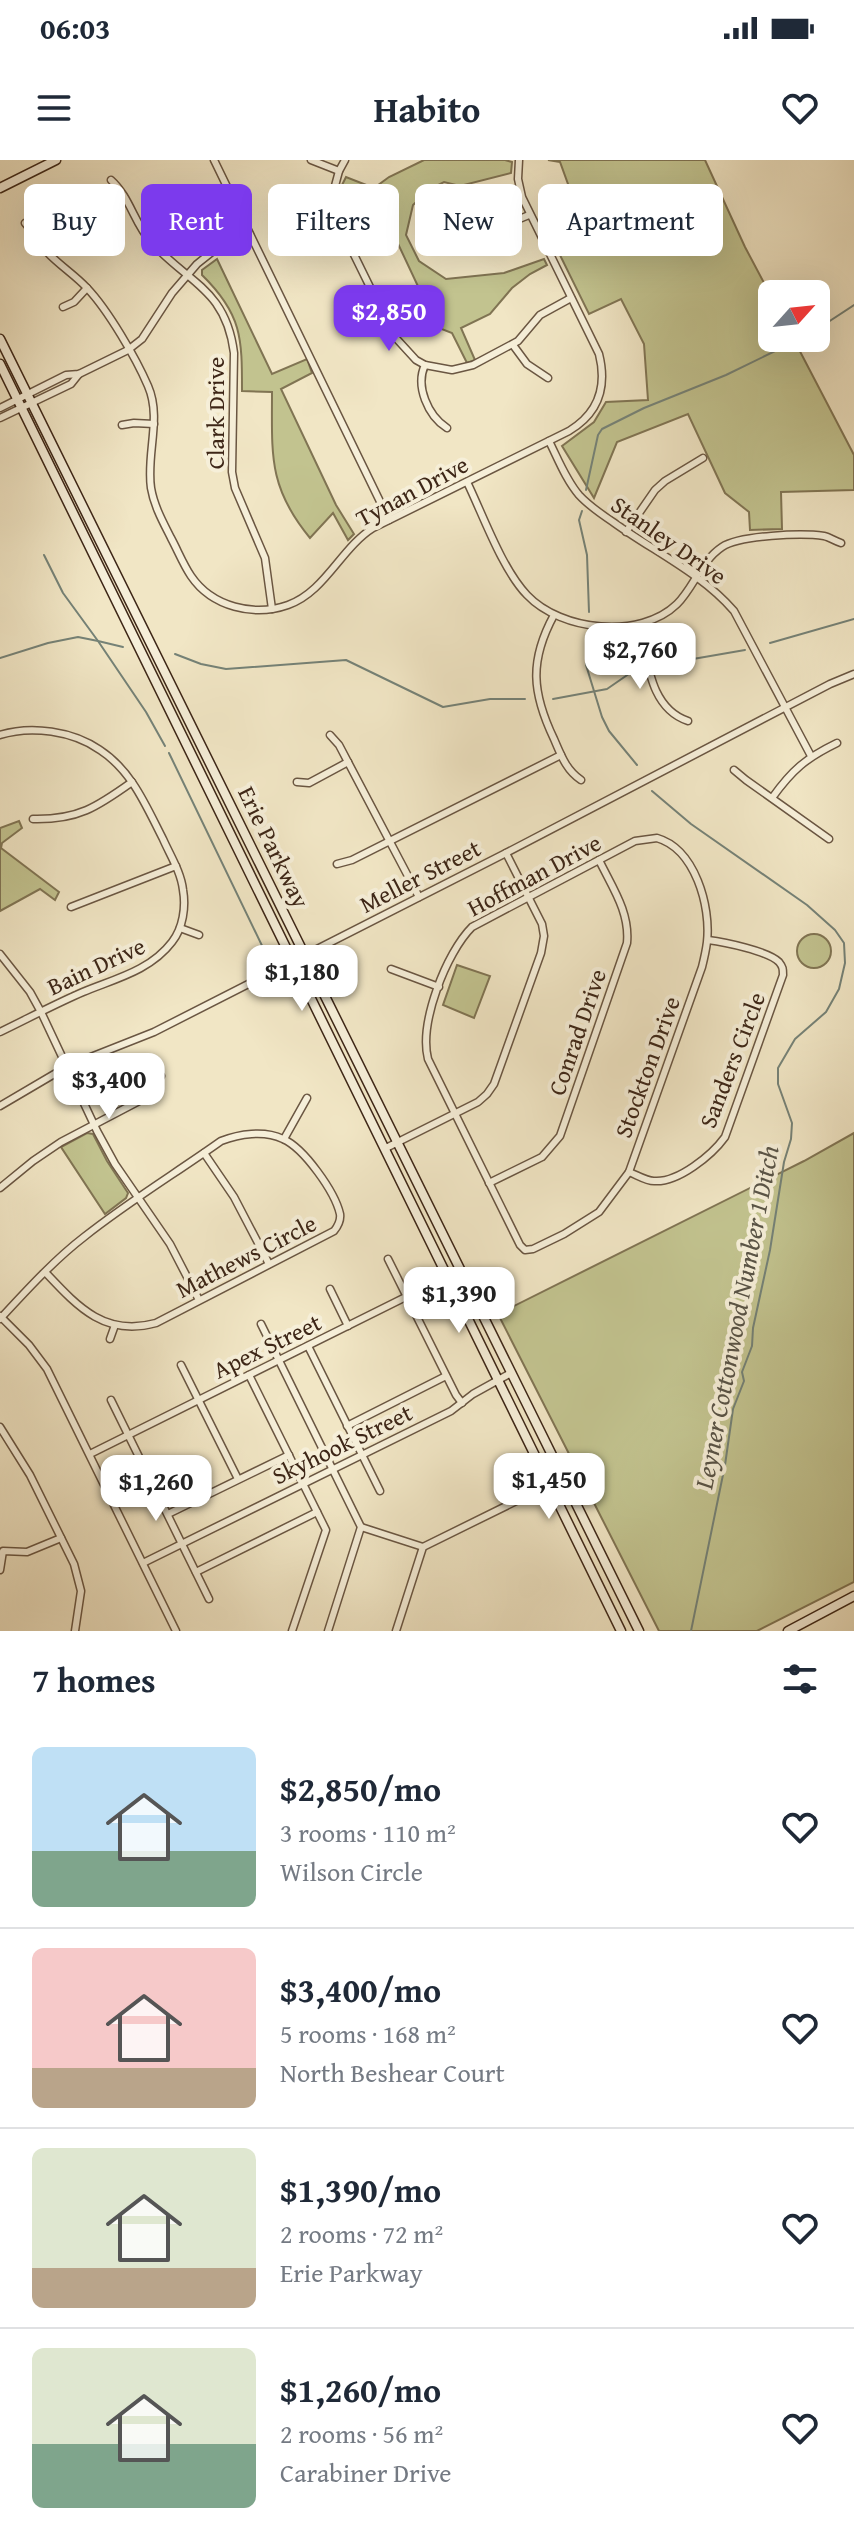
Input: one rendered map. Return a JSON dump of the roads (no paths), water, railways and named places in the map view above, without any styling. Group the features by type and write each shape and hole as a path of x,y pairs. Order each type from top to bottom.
{"main road":[{"path":"0,188 56,160"},
{"name":"Erie Parkway","path":"0,339 639,1631"},
{"name":"Erie Parkway","path":"0,364 621,1631"},
{"path":"788,1631 854,1596"}],"street":[{"path":"214,160 226,184"},
{"path":"311,160 339,171"},
{"path":"345,160 332,197 338,222 394,336 407,352 425,365 462,369 513,345 540,315 571,298"},
{"name":"Tynan Drive","path":"52,256 101,303 148,386 154,424 149,470 151,490 155,506 191,577 201,588 226,604 241,609 272,609 288,605 310,592 365,533 569,431 594,409 603,381 599,354 529,215 518,179 519,160"},
{"name":"Clark Drive","path":"111,180 122,189 151,242 218,304 231,334 234,353 232,472 235,488 265,558 272,609"},
{"path":"522,218 529,215"},
{"path":"252,239 389,520"},
{"path":"0,418 28,394 128,350 148,332 172,293 207,256"},
{"path":"63,307 74,302 87,288"},
{"path":"513,345 527,364 548,378"},
{"path":"425,365 421,375 422,391 437,422 447,428"},
{"path":"0,408 33,403 71,384 79,374"},
{"path":"122,425 154,424"},
{"name":"Stanley Drive","path":"549,441 570,483 593,508 696,578 734,611 811,756"},
{"path":"626,532 655,490 703,458"},
{"path":"467,482 526,594 554,615 585,624 639,625 664,614 713,554 730,542 764,537 825,536 841,543"},
{"path":"554,615 538,651 536,687 540,709 561,755 571,773 581,780"},
{"path":"639,625 657,696 675,716 688,721"},
{"name":"Meller Street","path":"0,1106 68,1066 154,1032 854,674"},
{"path":"0,735 31,730 58,733 103,752 132,782 176,866 184,892 180,928 199,935"},
{"path":"330,735 339,745 419,897"},
{"path":"772,798 787,777 811,756 837,743"},
{"path":"337,864 352,860 561,755"},
{"path":"297,782 309,783 348,762"},
{"path":"734,770 829,839"},
{"path":"33,819 67,818 89,811 132,782"},
{"name":"Hoffman Drive","path":"525,1250 428,1059 424,1044 426,1029 439,987 455,949 472,927 635,841 648,838 668,841 677,848"},
{"name":"Stockton Drive","path":"525,1250 564,1234 599,1212 629,1172 702,967 708,940 702,895 689,863 677,848"},
{"path":"386,1148 478,1102 494,1084 541,953 544,936 542,924 506,853"},
{"name":"Conrad Drive","path":"489,1183 542,1157 560,1136 627,943 625,912 599,860"},
{"path":"71,907 176,866"},
{"name":"Bain Drive","path":"0,1032 146,966 165,950 180,928"},
{"name":"Sanders Circle","path":"629,1172 650,1181 667,1179 706,1158 716,1149 725,1137 783,975 782,966 774,959 733,944 708,940"},
{"path":"0,954 30,992 115,1164 170,1244 199,1300"},
{"path":"391,969 439,987"},
{"path":"0,1188 42,1154 141,1100 161,1076"},
{"path":"176,1631 47,1369 29,1345 1,1317 82,1238 221,1141 235,1135 251,1134 284,1139 307,1098"},
{"name":"Mathews Circle","path":"46,1273 83,1310 105,1323 144,1326 156,1323 334,1231 340,1223 340,1213 317,1169 303,1153 284,1139"},
{"path":"204,1153 234,1197 269,1264"},
{"path":"388,1259 462,1403"},
{"name":"Apex Street","path":"90,1454 460,1270"},
{"path":"330,1289 348,1326"},
{"path":"261,1324 361,1527 328,1631"},
{"path":"110,1339 115,1325"},
{"path":"308,1346 380,1491"},
{"path":"181,1365 238,1479"},
{"name":"Skyhook Street","path":"143,1563 451,1411 511,1373"},
{"path":"249,1375 326,1530 292,1631"},
{"path":"347,1426 446,1376"},
{"path":"111,1400 209,1599"},
{"path":"0,1427 30,1475 74,1564 81,1591 75,1631"},
{"path":"168,1514 289,1455"},
{"path":"361,1527 423,1547 563,1478"},
{"path":"196,1572 317,1512"},
{"path":"0,1570 1,1551 27,1552 61,1538"},
{"path":"396,1631 423,1547"}],"waterway":[{"name":"Leyner Cottonwood Number 1 Ditch","path":"830,321 854,305"},
{"name":"Leyner Cottonwood Number 1 Ditch","path":"586,490 602,429 773,352"},
{"name":"Leyner Cottonwood Number 1 Ditch","path":"582,511 579,520 587,555 589,612"},
{"path":"44,555 63,593 98,641 123,647"},
{"path":"770,643 854,619"},
{"name":"Leyner Cottonwood Number 1 Ditch","path":"588,635 586,665 602,717 609,731 637,765"},
{"path":"0,658 78,637 98,641 165,746"},
{"path":"664,664 745,650"},
{"path":"175,654 226,669 346,660 443,707 490,699 525,699"},
{"name":"Leyner Cottonwood Number 1 Ditch","path":"553,699 607,689 636,669"},
{"path":"169,753 267,956"},
{"name":"Leyner Cottonwood Number 1 Ditch","path":"652,791 691,824 807,905 835,930 844,943 845,963 839,989 826,1012 795,1039 778,1068 778,1084 792,1123 791,1139 784,1162 752,1346 742,1372 744,1381 733,1409 725,1465 691,1631"}]}
